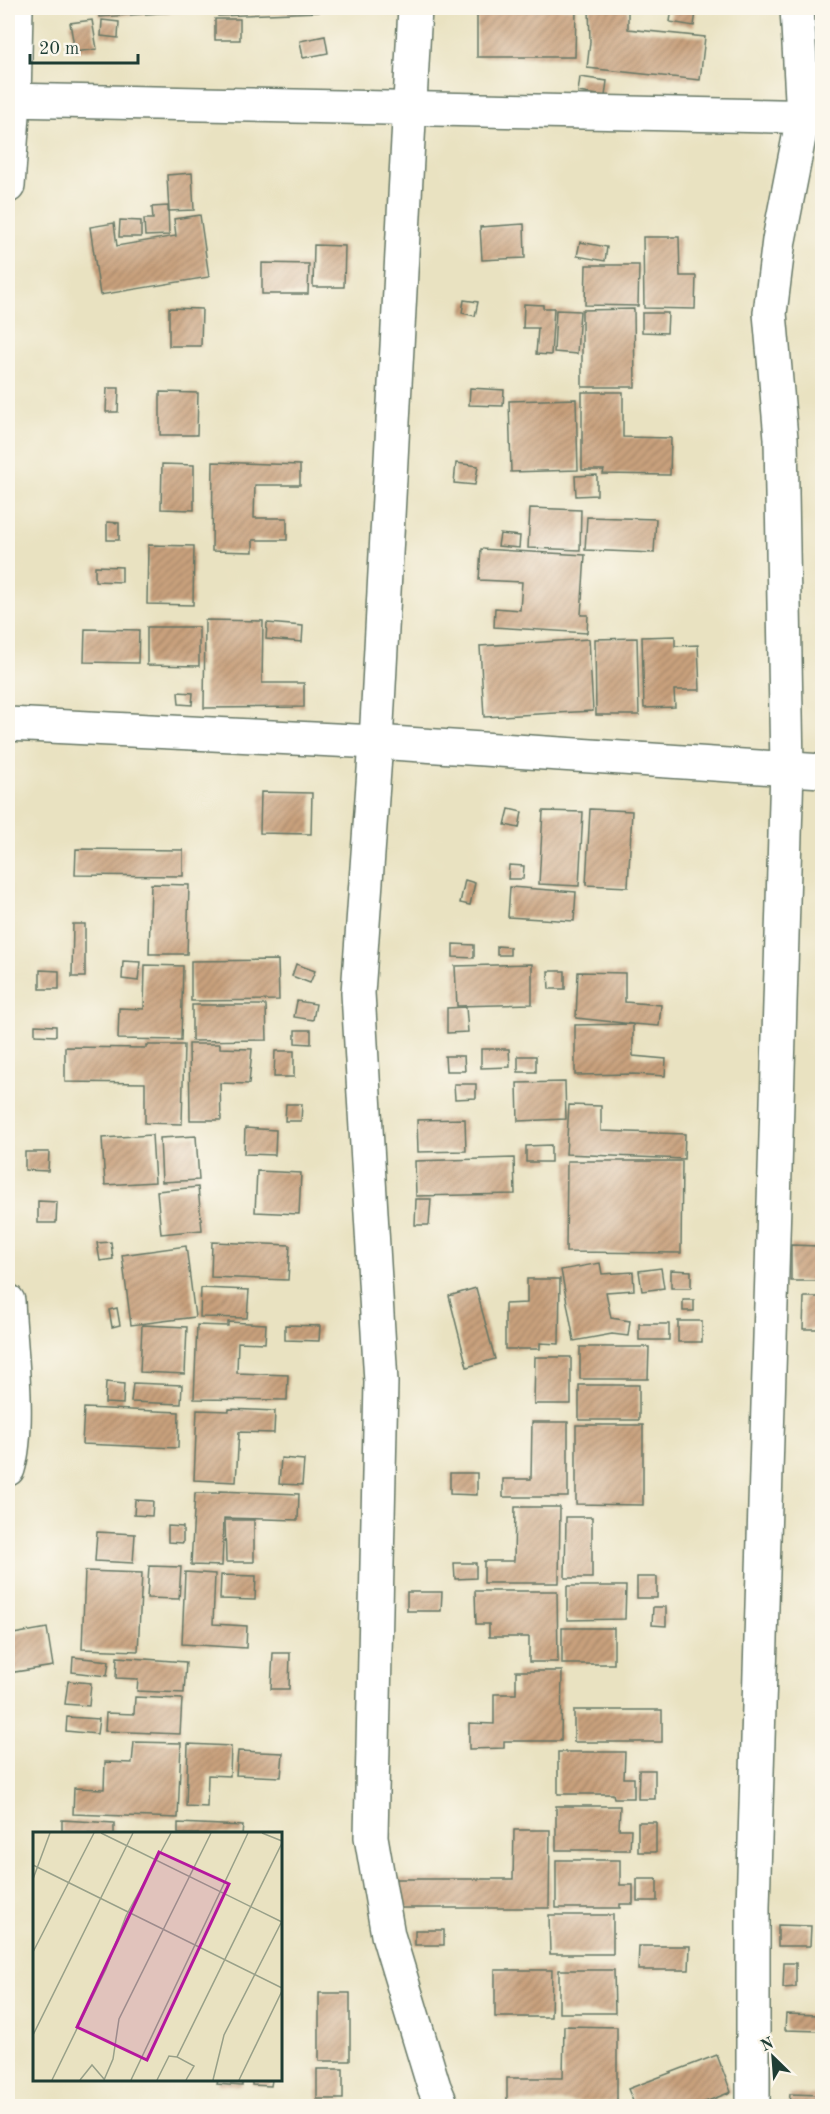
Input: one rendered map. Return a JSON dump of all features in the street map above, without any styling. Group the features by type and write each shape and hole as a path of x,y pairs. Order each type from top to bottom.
{"street":[{"path":"8,186 16,8"},
{"path":"415,8 376,742 358,993 381,1382 371,1837 388,1935 434,2087 442,2106"},
{"path":"753,2106 753,1907 787,768 781,438 770,313 779,240 812,117 797,8"},
{"path":"11,101 812,117"},
{"path":"8,724 376,742 822,771"},
{"path":"8,1300 13,1405 12,1455 8,1469"}],"building":[{"path":"98,8 190,8 191,11 99,17"},
{"path":"218,8 319,8 319,12 218,16"},
{"path":"477,8 576,8 575,57 477,57"},
{"path":"589,8 628,8 628,29 705,37 700,80 587,68 590,42"},
{"path":"672,8 696,12 694,26 670,22"},
{"path":"215,19 240,19 240,40 215,40"},
{"path":"92,20 97,49 75,52 70,23"},
{"path":"102,20 119,22 118,38 101,36"},
{"path":"325,36 328,53 303,58 300,41"},
{"path":"580,77 607,81 605,96 578,92"},
{"path":"192,173 194,210 169,211 167,175"},
{"path":"168,206 169,235 145,236 144,219 153,219 152,207"},
{"path":"200,215 209,277 100,295 90,227 114,223 117,246 176,236 174,219"},
{"path":"120,220 141,221 141,237 119,237"},
{"path":"524,224 525,258 482,260 480,227"},
{"path":"643,237 679,237 680,276 696,276 695,309 644,308"},
{"path":"580,242 607,247 605,261 577,256"},
{"path":"314,245 345,246 344,287 313,287"},
{"path":"262,263 309,264 308,294 262,294"},
{"path":"586,265 639,265 638,306 585,305"},
{"path":"464,300 478,302 475,316 462,313"},
{"path":"524,304 554,308 551,355 536,354 538,328 523,328"},
{"path":"169,308 202,309 201,346 169,346"},
{"path":"634,309 635,387 582,387 582,310"},
{"path":"556,310 580,311 577,354 554,352"},
{"path":"642,313 668,313 667,333 642,332"},
{"path":"107,388 119,388 118,412 106,412"},
{"path":"470,388 504,390 503,406 469,405"},
{"path":"160,392 198,393 197,435 160,435"},
{"path":"582,392 623,392 623,437 671,438 670,475 603,474 604,470 582,470"},
{"path":"576,399 578,470 511,472 509,401"},
{"path":"213,462 300,465 300,485 255,485 254,518 287,518 287,540 253,540 253,552 212,551"},
{"path":"456,463 478,466 475,485 454,483"},
{"path":"162,464 194,465 194,510 161,509"},
{"path":"597,475 597,495 576,496 575,476"},
{"path":"530,508 581,510 580,550 528,548"},
{"path":"587,517 656,519 654,553 585,550"},
{"path":"107,522 119,523 119,540 107,540"},
{"path":"500,534 520,536 519,548 498,546"},
{"path":"148,545 194,546 193,605 147,604"},
{"path":"481,549 585,555 581,615 588,615 587,633 494,627 495,608 520,610 522,582 479,580"},
{"path":"95,566 122,567 122,582 95,581"},
{"path":"205,620 263,621 262,683 304,683 304,707 204,708"},
{"path":"267,623 303,626 302,642 266,639"},
{"path":"147,627 199,627 199,666 147,665"},
{"path":"85,629 139,630 138,663 84,662"},
{"path":"675,636 675,646 698,645 700,690 674,690 675,707 644,708 642,637"},
{"path":"637,638 639,715 596,715 595,639"},
{"path":"589,639 593,711 484,717 480,646"},
{"path":"178,692 193,693 192,705 179,704"},
{"path":"261,792 312,793 311,834 260,833"},
{"path":"509,809 522,812 519,828 505,825"},
{"path":"590,809 632,811 628,887 586,885"},
{"path":"543,811 583,812 579,886 539,884"},
{"path":"76,849 183,850 183,876 75,875"},
{"path":"509,865 524,866 523,879 508,879"},
{"path":"465,880 475,883 470,905 460,903"},
{"path":"151,884 189,885 187,954 149,954"},
{"path":"510,887 576,892 574,921 508,917"},
{"path":"73,924 85,924 85,977 72,977"},
{"path":"453,944 474,945 474,958 453,957"},
{"path":"497,946 510,947 510,955 497,955"},
{"path":"278,960 279,1000 191,1001 191,961"},
{"path":"123,961 140,962 138,981 122,979"},
{"path":"296,964 315,971 310,983 292,976"},
{"path":"532,964 532,1004 457,1006 455,966"},
{"path":"145,965 183,966 181,1040 118,1039 119,1008 144,1009"},
{"path":"40,970 59,971 59,989 40,989"},
{"path":"548,971 565,971 565,989 549,989"},
{"path":"578,972 625,973 625,1002 661,1005 659,1026 576,1018"},
{"path":"297,1001 316,1004 313,1020 294,1017"},
{"path":"192,1005 266,1005 267,1040 192,1041"},
{"path":"466,1007 468,1032 447,1033 447,1008"},
{"path":"633,1024 633,1056 666,1059 665,1076 575,1075 575,1025"},
{"path":"35,1025 56,1026 56,1036 35,1035"},
{"path":"295,1030 311,1030 311,1044 295,1043"},
{"path":"189,1044 220,1044 220,1048 252,1049 249,1084 220,1083 221,1120 190,1120"},
{"path":"146,1045 184,1045 182,1124 145,1123 145,1083 65,1082 65,1047 146,1048"},
{"path":"481,1049 509,1049 510,1067 481,1068"},
{"path":"275,1051 294,1051 294,1077 274,1077"},
{"path":"445,1056 464,1056 465,1071 446,1071"},
{"path":"518,1056 536,1056 536,1072 518,1072"},
{"path":"565,1082 566,1119 518,1121 517,1083"},
{"path":"454,1084 476,1084 476,1098 455,1099"},
{"path":"286,1104 302,1104 301,1121 285,1121"},
{"path":"569,1105 601,1106 601,1131 685,1134 684,1159 566,1154"},
{"path":"465,1119 466,1151 418,1152 417,1120"},
{"path":"245,1128 276,1130 275,1155 244,1154"},
{"path":"152,1135 155,1182 105,1185 102,1138"},
{"path":"196,1136 199,1180 162,1182 160,1138"},
{"path":"551,1145 551,1162 526,1162 526,1146"},
{"path":"25,1152 49,1152 48,1171 25,1170"},
{"path":"514,1158 515,1194 416,1196 415,1161"},
{"path":"567,1161 682,1161 681,1253 566,1252"},
{"path":"257,1171 301,1173 299,1214 255,1212"},
{"path":"198,1187 202,1230 161,1234 157,1191"},
{"path":"416,1199 431,1199 429,1225 415,1225"},
{"path":"38,1201 57,1202 56,1223 38,1223"},
{"path":"111,1242 113,1259 100,1261 97,1243"},
{"path":"212,1242 290,1245 288,1280 211,1277"},
{"path":"791,1245 818,1246 817,1281 791,1281"},
{"path":"186,1246 195,1317 131,1325 122,1255"},
{"path":"600,1263 602,1274 633,1272 634,1290 606,1292 611,1318 630,1321 628,1336 612,1334 574,1341 561,1270"},
{"path":"661,1268 664,1288 642,1291 639,1271"},
{"path":"671,1270 691,1271 691,1288 671,1288"},
{"path":"527,1279 560,1279 559,1344 540,1343 540,1349 505,1349 505,1304 527,1303"},
{"path":"201,1288 249,1290 247,1318 200,1317"},
{"path":"476,1288 495,1359 467,1367 449,1296"},
{"path":"804,1297 822,1297 822,1329 803,1329"},
{"path":"683,1300 694,1300 694,1311 683,1311"},
{"path":"117,1308 120,1325 112,1327 109,1310"},
{"path":"678,1321 702,1321 702,1342 678,1342"},
{"path":"228,1322 266,1324 265,1343 238,1342 237,1373 288,1375 287,1400 194,1399 197,1325 228,1326"},
{"path":"639,1324 669,1324 669,1340 639,1340"},
{"path":"142,1325 187,1327 185,1374 140,1372"},
{"path":"285,1325 320,1326 319,1341 285,1340"},
{"path":"580,1347 649,1347 648,1379 580,1379"},
{"path":"535,1357 571,1357 571,1404 534,1404"},
{"path":"106,1382 124,1384 123,1404 105,1403"},
{"path":"133,1383 182,1385 181,1404 131,1402"},
{"path":"579,1385 639,1385 639,1420 579,1420"},
{"path":"84,1408 179,1412 178,1448 82,1444"},
{"path":"229,1409 275,1411 274,1433 239,1432 236,1482 194,1480 197,1410 229,1411"},
{"path":"532,1422 568,1422 568,1497 503,1497 503,1479 531,1479"},
{"path":"576,1425 643,1425 643,1505 576,1504"},
{"path":"281,1458 304,1460 302,1485 279,1484"},
{"path":"450,1473 477,1473 477,1495 450,1494"},
{"path":"219,1491 299,1494 298,1520 224,1518 222,1566 191,1565 195,1493 219,1493"},
{"path":"135,1500 153,1501 152,1516 134,1515"},
{"path":"515,1507 560,1507 559,1583 484,1583 484,1561 514,1561"},
{"path":"566,1517 592,1517 592,1578 565,1578"},
{"path":"225,1520 254,1520 254,1562 226,1562"},
{"path":"168,1526 183,1527 183,1543 168,1542"},
{"path":"97,1532 135,1534 133,1563 95,1561"},
{"path":"454,1563 476,1563 476,1578 455,1579"},
{"path":"149,1566 181,1567 179,1599 147,1598"},
{"path":"85,1571 142,1573 138,1651 82,1649"},
{"path":"185,1572 215,1574 213,1624 247,1626 246,1648 182,1644"},
{"path":"221,1575 256,1576 255,1600 220,1599"},
{"path":"637,1577 657,1577 657,1598 637,1598"},
{"path":"567,1586 626,1586 625,1619 567,1620"},
{"path":"475,1591 557,1591 558,1662 529,1662 529,1637 489,1637 489,1624 476,1624"},
{"path":"407,1592 442,1592 441,1611 407,1611"},
{"path":"653,1607 666,1607 666,1626 652,1625"},
{"path":"47,1628 53,1666 8,1673 8,1635"},
{"path":"562,1628 614,1628 614,1664 562,1664"},
{"path":"273,1653 290,1653 289,1689 271,1689"},
{"path":"73,1657 109,1661 107,1676 72,1672"},
{"path":"117,1657 186,1662 184,1693 137,1691 138,1679 116,1678"},
{"path":"516,1671 562,1671 561,1741 504,1741 504,1748 469,1749 469,1723 494,1724 494,1694 516,1694"},
{"path":"68,1681 91,1683 89,1706 65,1704"},
{"path":"135,1697 182,1699 180,1734 105,1731 106,1713 134,1714"},
{"path":"574,1710 662,1710 662,1742 574,1742"},
{"path":"67,1717 99,1719 97,1734 66,1731"},
{"path":"134,1742 181,1743 178,1818 73,1814 74,1788 104,1789 105,1762 132,1763"},
{"path":"188,1744 231,1746 230,1776 208,1775 207,1807 186,1806"},
{"path":"238,1751 283,1753 281,1777 236,1775"},
{"path":"558,1752 625,1752 624,1778 634,1778 634,1798 614,1798 613,1794 558,1794"},
{"path":"639,1770 655,1770 655,1799 638,1799"},
{"path":"556,1806 620,1806 619,1829 631,1829 630,1850 556,1850"},
{"path":"62,1820 114,1823 114,1832 62,1832"},
{"path":"638,1822 656,1822 656,1852 638,1852"},
{"path":"178,1823 243,1826 242,1832 178,1832"},
{"path":"514,1830 550,1830 549,1908 393,1908 393,1879 513,1879"},
{"path":"556,1860 620,1860 620,1885 633,1885 633,1904 620,1904 620,1908 556,1908"},
{"path":"637,1879 657,1879 657,1901 637,1901"},
{"path":"549,1915 613,1915 613,1954 550,1954"},
{"path":"778,1925 811,1926 810,1946 778,1946"},
{"path":"415,1930 444,1930 444,1945 415,1945"},
{"path":"639,1946 690,1946 689,1970 638,1970"},
{"path":"784,1963 796,1963 796,1987 783,1988"},
{"path":"495,1970 552,1970 551,2017 495,2017"},
{"path":"559,1970 614,1970 615,2013 559,2013"},
{"path":"319,1993 350,1993 350,2061 319,2061"},
{"path":"786,2014 820,2015 820,2031 785,2030"},
{"path":"564,2026 617,2027 617,2102 507,2102 507,2078 563,2078"},
{"path":"717,2055 731,2092 695,2106 635,2106 628,2089"},
{"path":"317,2069 343,2069 343,2099 317,2099"},
{"path":"218,2081 242,2081 242,2086 217,2084"},
{"path":"252,2081 272,2081 271,2086 252,2085"},
{"path":"790,2094 822,2095 822,2106 789,2106"}]}
